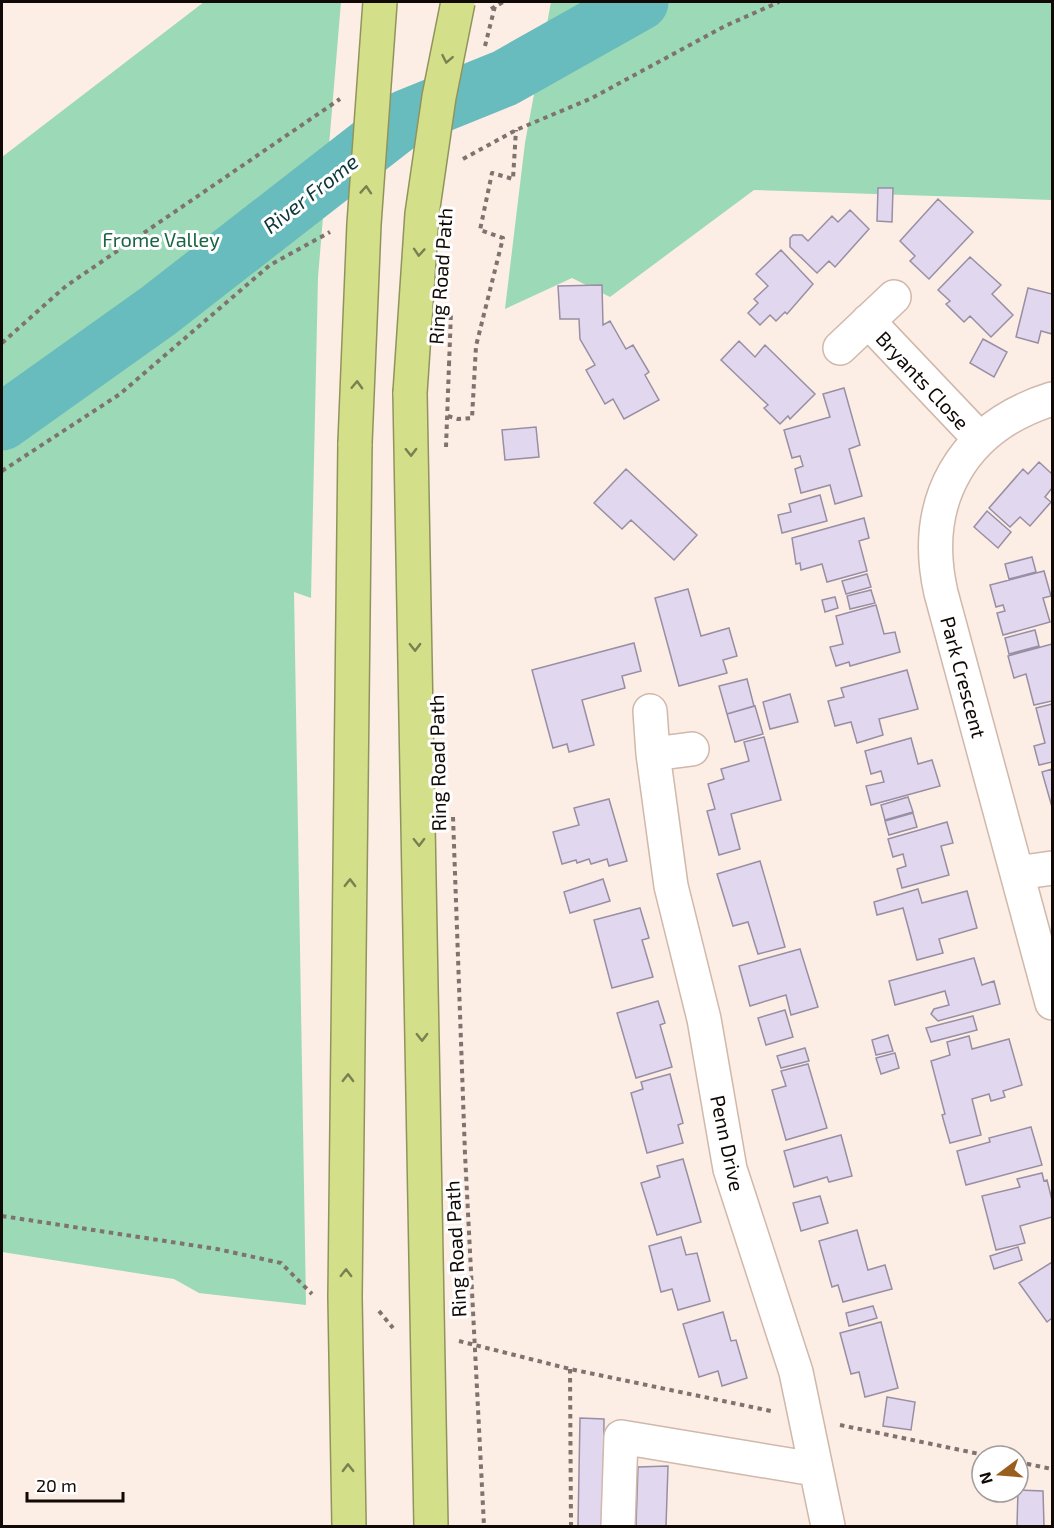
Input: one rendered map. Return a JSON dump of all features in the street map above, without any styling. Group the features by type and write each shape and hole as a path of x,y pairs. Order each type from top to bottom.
{"highway":[{"path":"349,1527 345,1297 355,443 364,224 380,2"},
{"path":"431,1527 410,393 422,214 440,97 470,8"}],"street":[{"name":"Bryants Close","path":"840,348 894,297"},
{"name":"Bryants Close","path":"868,321 979,438"},
{"name":"Park Crescent","path":"1053,399 1016,413 979,438 965,457 945,494 936,532 935,561 1053,1003"},
{"name":"Penn Drive","path":"650,711 653,754 671,886 704,1019 730,1169 796,1372 814,1469 828,1527"},
{"path":"653,754 692,749"},
{"path":"1017,873 1053,868"},
{"path":"618,1527 621,1437 814,1469"}],"path":[{"path":"483,56 496,2"},
{"path":"470,8 503,2"},
{"path":"2,343 66,286 349,94"},
{"path":"448,416 458,419 472,418 476,346 503,238 480,230 492,173 513,178 516,130"},
{"path":"464,162 465,151"},
{"name":"Ring Road Path","path":"446,451 451,306"},
{"name":"Ring Road Path","path":"453,807 484,1527"},
{"path":"2,1216 216,1249 281,1263 314,1296 371,1301 395,1331 475,1343 570,1369 970,1452"},
{"path":"570,1369 572,1527"},
{"path":"1030,1464 1053,1469"}],"green space":[{"name":"Frome Valley","path":"204,2 341,2 318,277 311,598 294,592 306,1305 199,1293 174,1279 2,1252 2,157"},
{"path":"551,2 1052,2 1052,200 754,190 610,297 572,278 505,309 525,143"}],"building":[{"path":"878,188 893,188 892,222 877,221"},
{"path":"938,199 973,232 929,279 910,261 915,256 900,241"},
{"path":"850,210 869,229 835,267 829,261 817,273 790,247 790,238 793,235 802,235 808,241 832,216 838,222"},
{"path":"781,250 813,284 787,314 785,312 776,321 770,315 760,325 748,313 758,303 754,299 768,286 756,274"},
{"path":"970,257 1001,285 992,294 1013,315 991,337 970,316 964,322 946,304 950,301 938,290"},
{"path":"602,285 603,325 610,321 626,349 633,345 649,372 645,375 659,400 624,419 613,399 605,404 586,370 595,365 580,339 579,319 560,319 558,286"},
{"path":"1028,288 1052,294 1052,334 1041,331 1038,343 1016,337"},
{"path":"983,339 1007,352 994,377 970,363"},
{"path":"739,341 755,357 765,345 815,394 790,419 788,416 780,424 764,408 768,405 721,360"},
{"path":"844,388 860,445 849,449 862,496 835,504 830,485 801,493 795,469 803,466 800,456 792,458 784,430 830,417 823,394"},
{"path":"536,427 539,457 505,460 502,430"},
{"path":"1039,462 1052,474 1052,488 1045,497 1051,502 1030,526 1020,517 1010,527 989,508 1023,469 1028,474"},
{"path":"626,469 697,535 674,560 631,520 622,529 594,503"},
{"path":"820,495 827,521 782,533 778,515 791,512 789,504"},
{"path":"987,511 1011,532 998,548 974,527"},
{"path":"864,518 869,538 859,541 867,571 827,582 822,564 801,570 800,563 796,564 792,538"},
{"path":"1032,557 1036,572 1009,579 1005,564"},
{"path":"1044,571 1051,596 1043,598 1050,622 1003,635 997,613 1005,611 1003,605 996,607 990,585"},
{"path":"867,574 871,587 846,594 842,581"},
{"path":"688,589 701,636 729,628 737,656 723,660 727,673 679,686 655,598"},
{"path":"871,590 875,603 850,609 847,596"},
{"path":"835,597 838,608 825,612 822,600"},
{"path":"876,605 884,634 895,632 900,652 850,666 849,662 836,666 830,647 843,644 836,616"},
{"path":"1035,630 1039,646 1009,654 1005,638"},
{"path":"634,643 641,671 622,676 625,688 582,700 594,745 569,752 567,744 553,748 532,670"},
{"path":"1052,644 1052,701 1034,705 1026,674 1014,678 1008,656"},
{"path":"907,670 918,709 879,719 883,735 857,743 851,722 835,726 828,701 844,697 841,688"},
{"path":"747,679 754,706 727,714 719,686"},
{"path":"790,694 798,722 770,729 763,702"},
{"path":"1052,704 1052,762 1039,765 1034,746 1045,743 1036,708"},
{"path":"755,706 763,734 735,742 727,714"},
{"path":"764,737 781,800 731,814 740,849 719,855 707,811 715,809 708,784 724,779 721,769 749,761 744,742"},
{"path":"911,738 918,764 932,760 940,786 871,805 866,786 884,782 881,771 871,774 865,751"},
{"path":"1052,769 1052,807 1042,772"},
{"path":"908,797 913,812 885,820 881,805"},
{"path":"609,799 627,861 609,866 607,859 591,864 589,859 562,864 553,832 579,825 574,808"},
{"path":"913,813 917,827 889,835 885,821"},
{"path":"947,822 953,843 941,846 949,875 902,888 897,869 906,866 903,854 893,857 888,839"},
{"path":"760,861 785,947 758,954 748,922 733,926 717,874"},
{"path":"603,879 610,901 570,913 564,892"},
{"path":"918,889 922,903 967,891 977,928 939,939 943,953 917,960 903,908 877,915 874,902"},
{"path":"640,908 649,938 642,940 653,977 612,988 594,920"},
{"path":"800,949 818,1007 791,1015 786,995 750,1006 739,966"},
{"path":"974,958 982,985 994,981 1000,1004 938,1021 931,1014 934,1009 949,1005 945,991 895,1005 889,981"},
{"path":"658,1001 665,1023 660,1025 672,1067 636,1078 617,1013"},
{"path":"785,1010 793,1037 766,1045 758,1018"},
{"path":"973,1016 977,1030 931,1042 926,1028"},
{"path":"888,1035 893,1051 876,1055 872,1040"},
{"path":"969,1036 972,1049 1009,1039 1022,1085 1003,1091 1005,1097 991,1101 989,1094 972,1099 981,1135 950,1143 931,1061 950,1055 947,1042"},
{"path":"805,1048 809,1061 781,1068 777,1056"},
{"path":"895,1053 899,1068 881,1074 876,1058"},
{"path":"808,1064 827,1128 786,1140 772,1090 786,1086 781,1071"},
{"path":"670,1074 683,1123 678,1125 683,1143 647,1153 631,1093 643,1089 641,1082"},
{"path":"1031,1127 1042,1165 966,1185 957,1151 990,1142 989,1138"},
{"path":"841,1135 852,1176 829,1182 827,1177 794,1187 784,1151"},
{"path":"683,1159 701,1222 657,1235 641,1183 660,1177 657,1166"},
{"path":"1042,1173 1044,1181 1047,1180 1052,1200 1052,1217 1020,1226 1025,1243 996,1250 982,1196 1020,1187 1017,1179"},
{"path":"820,1196 828,1223 801,1231 793,1203"},
{"path":"857,1230 868,1270 885,1265 892,1289 843,1302 838,1285 832,1287 819,1241"},
{"path":"681,1237 686,1255 697,1253 710,1301 678,1310 672,1289 661,1292 649,1246"},
{"path":"1018,1247 1022,1260 994,1269 990,1256"},
{"path":"1052,1262 1052,1318 1047,1322 1019,1283"},
{"path":"873,1306 877,1318 849,1326 846,1313"},
{"path":"723,1312 731,1341 736,1340 747,1378 722,1386 718,1371 699,1377 683,1324"},
{"path":"881,1322 898,1388 865,1397 859,1372 851,1374 840,1333"},
{"path":"887,1397 915,1402 911,1430 883,1426"},
{"path":"580,1418 604,1419 603,1526 578,1526"},
{"path":"668,1466 666,1526 636,1526 638,1467"},
{"path":"1030,1490 1043,1491 1044,1526 1017,1526 1018,1504 1030,1504"}],"waterway":[{"name":"River Frome","path":"2,422 158,311 406,118 505,78 640,2"}]}
